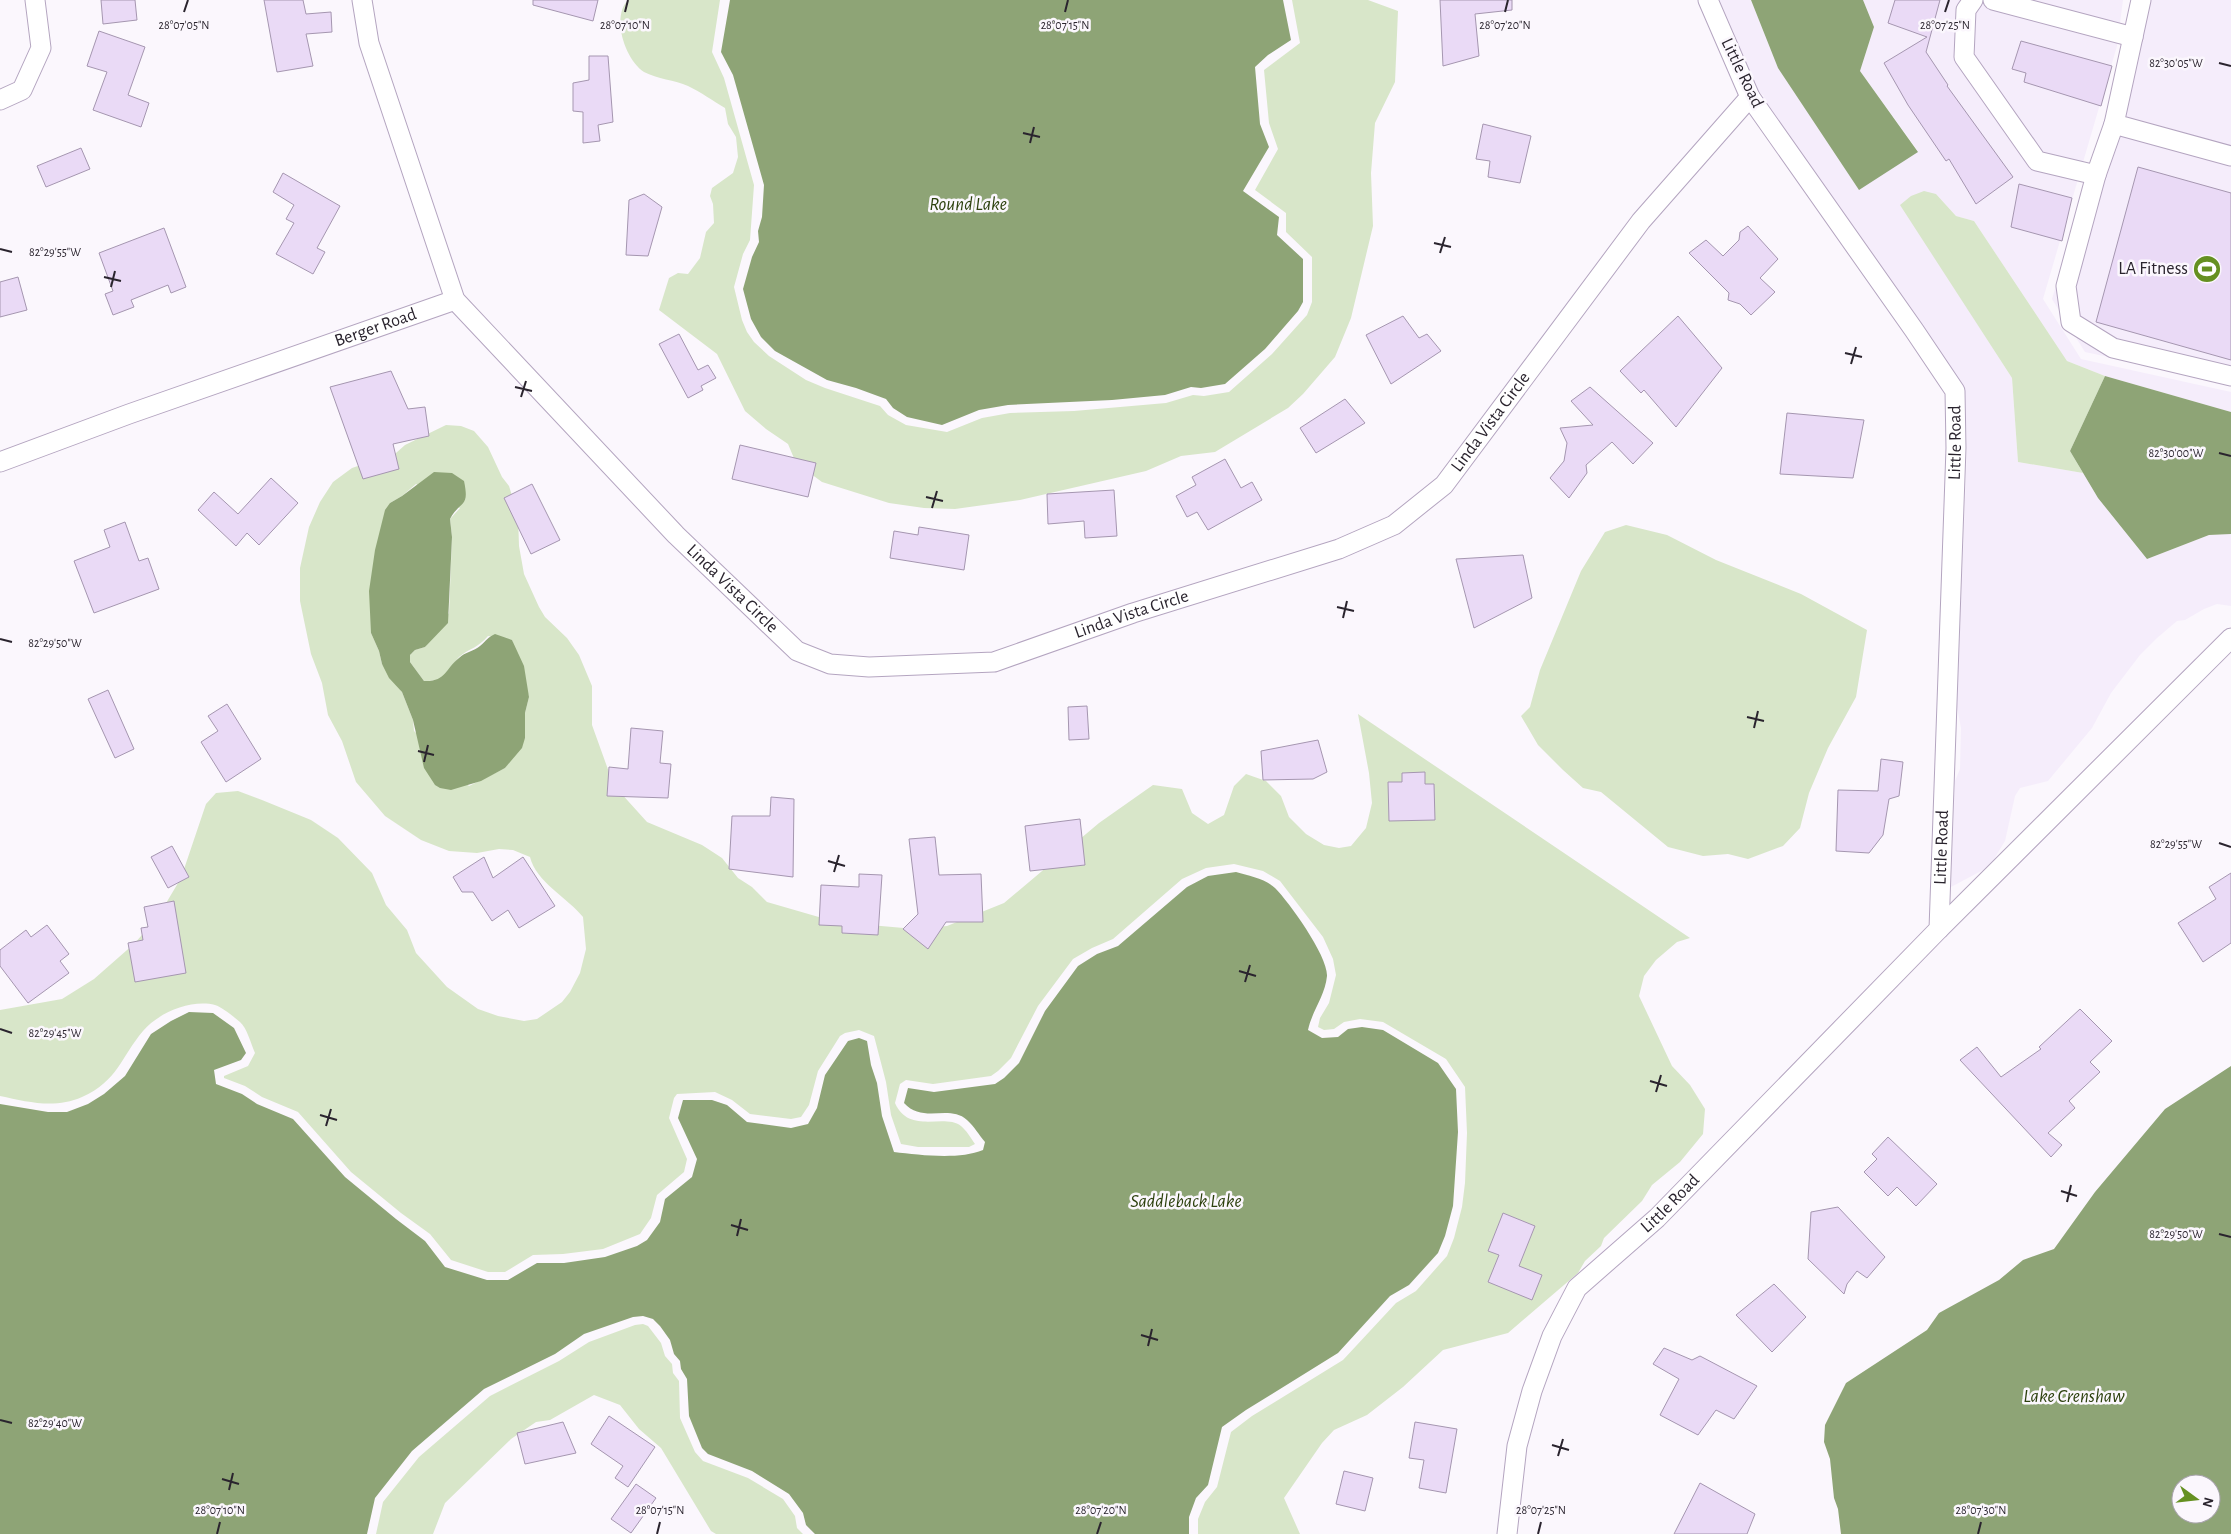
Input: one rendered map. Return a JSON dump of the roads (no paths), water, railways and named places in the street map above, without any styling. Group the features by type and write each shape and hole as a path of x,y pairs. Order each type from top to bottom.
{"street":[{"path":"0,100 22,90 41,48 35,0"},
{"path":"362,0 367,38 455,300"},
{"name":"Little Road","path":"1708,0 1750,97 1914,330 1955,392 1956,448 1939,929"},
{"path":"1973,0 1966,10 1964,56 2037,161 2096,175"},
{"path":"1993,0 2133,37"},
{"path":"2141,0 2114,124 2096,175 2066,286 2071,322 2113,348 2231,376"},
{"name":"Linda Vista Circle","path":"455,300 676,535 797,651 830,664 869,667 994,662 1123,617 1339,549 1394,525 1444,485 1641,221 1750,97"},
{"path":"2114,124 2231,156"},
{"name":"Berger Road","path":"0,462 138,411 455,300"},
{"name":"Little Road","path":"1507,1534 1517,1446 1532,1391 1552,1336 1577,1288 1657,1218 1939,929 2231,638"}],"water":[{"name":"Round Lake","path":"730,0 1283,0 1291,40 1268,55 1255,67 1260,124 1269,147 1243,191 1279,217 1277,235 1303,259 1303,302 1298,311 1265,349 1225,384 1201,388 1191,387 1165,395 1112,400 1008,405 979,410 942,425 907,417 893,408 886,399 827,380 775,351 761,337 751,319 743,289 752,257 759,242 758,231 762,217 764,185 733,75 721,52"},
{"path":"1751,0 1863,0 1874,27 1860,71 1918,152 1859,190 1778,68"},
{"path":"2105,376 2231,412 2231,534 2209,535 2147,559 2098,498 2070,451"},
{"path":"434,472 452,473 464,481 466,496 463,503 450,519 452,537 448,623 425,647 415,650 410,655 410,662 424,681 431,681 441,677 461,656 478,648 495,634 512,640 524,666 529,697 525,713 525,738 522,748 505,768 481,781 451,790 435,785 424,768 413,720 402,692 389,678 382,664 379,651 371,633 369,591 375,550 385,510 390,503"},
{"name":"Saddleback Lake","path":"1236,872 1261,880 1275,888 1298,917 1321,956 1326,967 1326,983 1308,1030 1322,1038 1338,1037 1348,1029 1362,1027 1383,1030 1438,1063 1456,1089 1458,1132 1453,1206 1438,1253 1409,1285 1390,1296 1338,1353 1222,1427 1208,1485 1196,1498 1189,1517 1189,1534 815,1534 806,1525 803,1513 789,1494 752,1471 708,1454 702,1448 689,1416 687,1379 681,1369 680,1361 674,1354 670,1340 660,1326 653,1319 643,1316 633,1317 584,1334 555,1354 484,1389 412,1451 375,1498 367,1534 0,1534 0,1104 48,1112 67,1112 88,1104 104,1094 125,1076 151,1034 189,1012 213,1013 234,1028 246,1053 241,1060 214,1070 216,1084 242,1094 257,1104 293,1119 345,1177 425,1241 445,1267 487,1280 508,1280 537,1263 564,1263 605,1257 637,1246 647,1240 660,1222 665,1199 692,1177 697,1159 678,1118 683,1100 712,1100 727,1105 747,1122 791,1128 808,1124 817,1108 825,1075 848,1041 859,1038 867,1041 871,1065 877,1083 882,1116 894,1152 951,1156 983,1150 985,1142 970,1122 960,1116 919,1112 911,1109 904,1103 908,1088 934,1092 995,1084 1019,1063 1045,1011 1078,966 1097,954 1118,946 1187,887 1208,876"},
{"name":"Lake Crenshaw","path":"2231,1066 2231,1534 1841,1534 1838,1509 1834,1498 1830,1459 1824,1442 1825,1425 1846,1383 1927,1330 1939,1313 1999,1280 2023,1260 2054,1249 2095,1192 2165,1109"}],"place":[{"name":"LA Fitness","path":"2207,269"}]}
